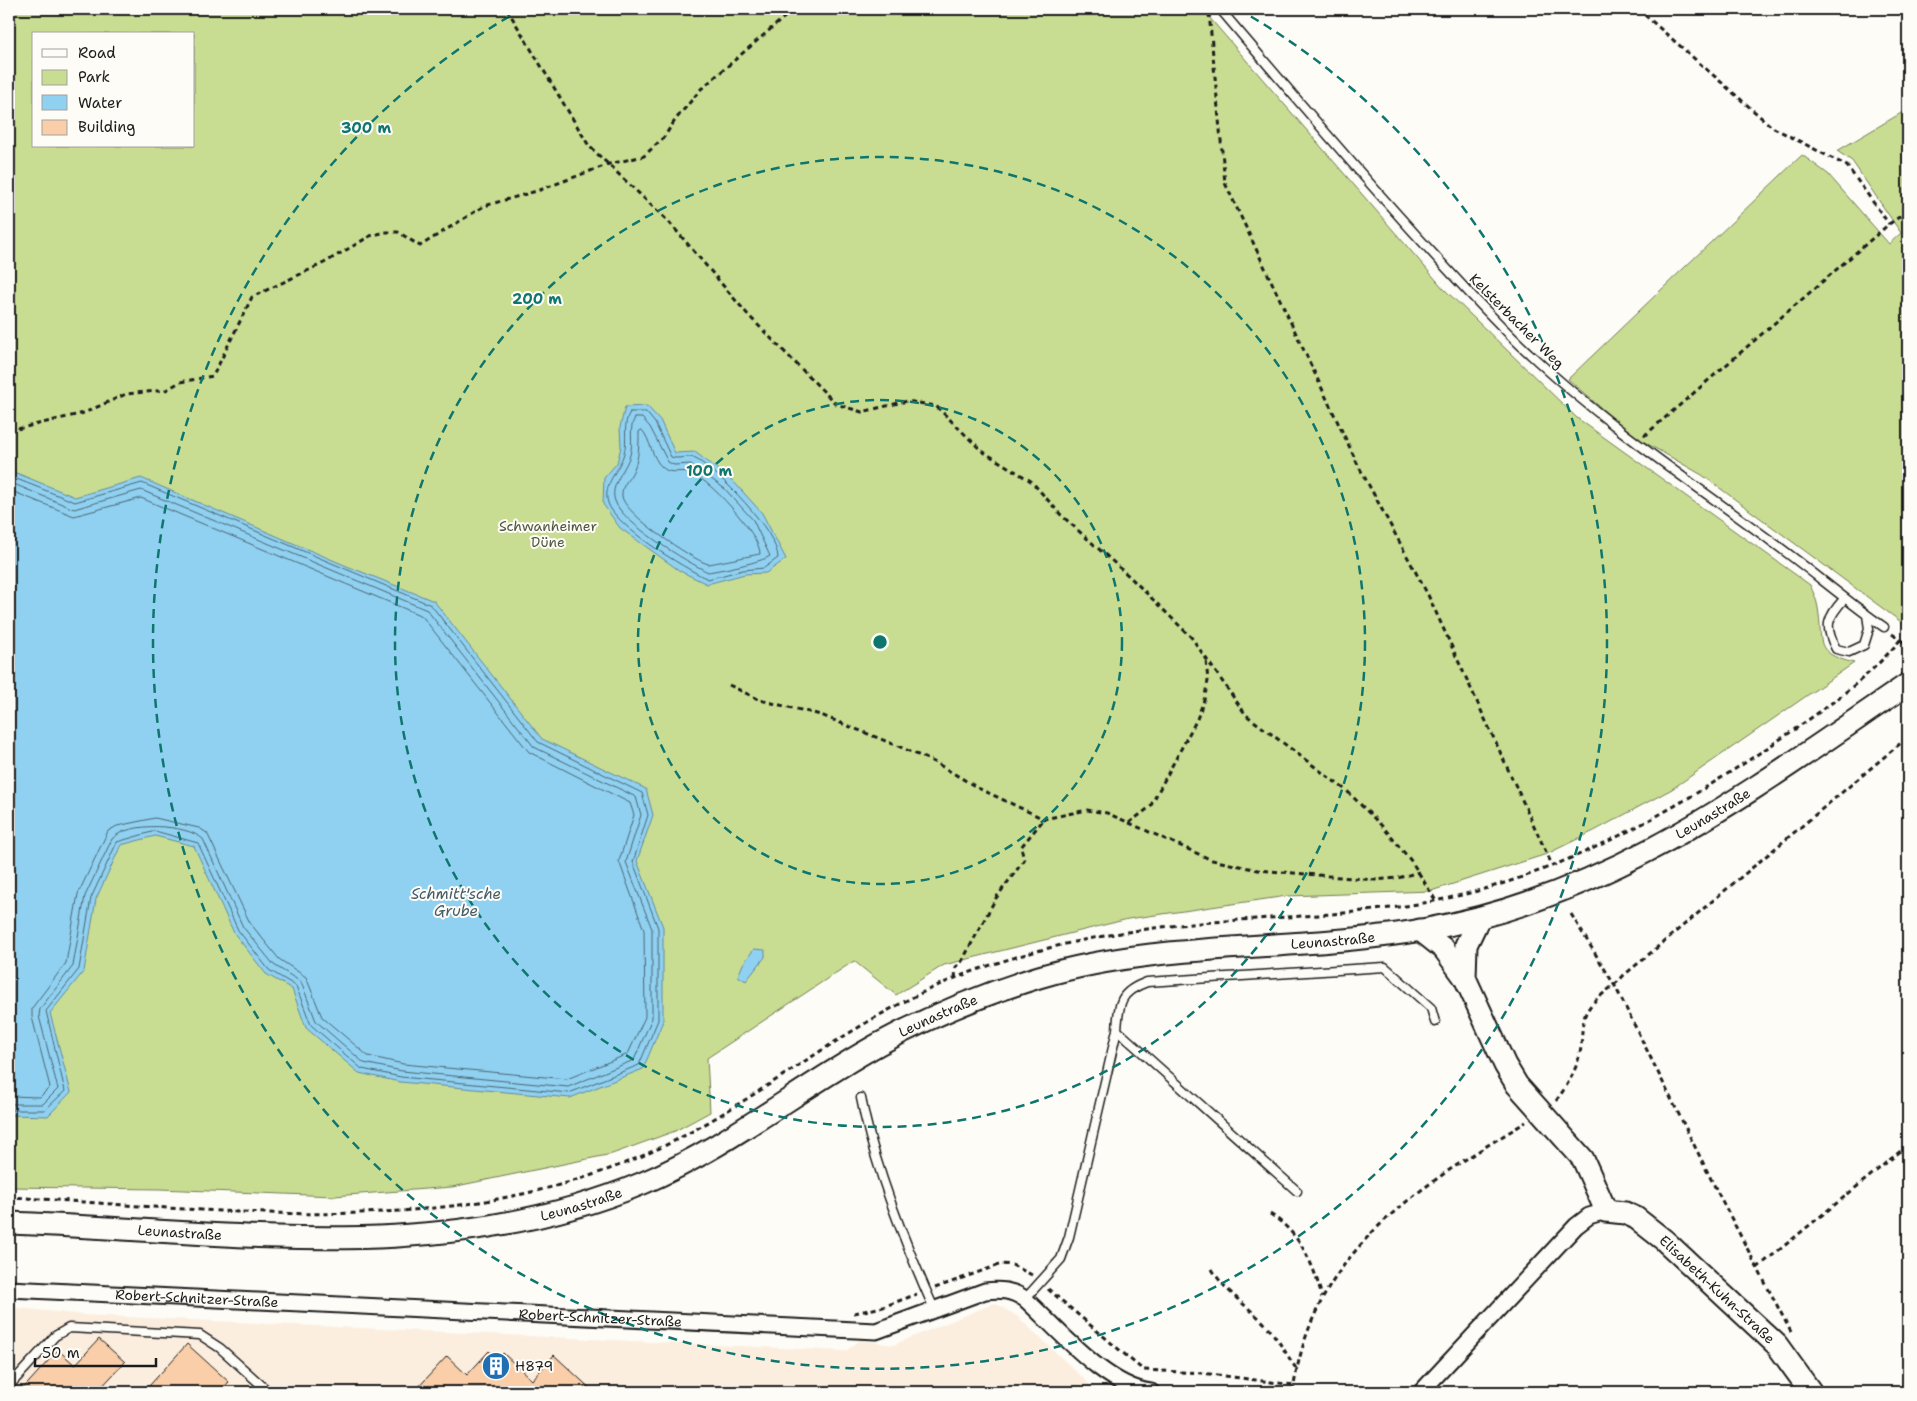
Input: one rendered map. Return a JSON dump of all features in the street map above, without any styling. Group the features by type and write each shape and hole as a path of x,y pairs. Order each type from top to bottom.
{"main road":[{"name":"Leunastraße","path":"1857,718 1908,668"},
{"name":"Leunastraße","path":"9,1223 254,1238 378,1237 449,1232 532,1218 601,1199 677,1167 739,1133 878,1044 956,1007 1011,986 1079,967 1150,954 1358,938 1420,930 1479,918 1551,895 1620,866 1722,808 1908,684"},
{"path":"1465,978 1466,945 1479,918"},
{"path":"1420,930 1444,949 1465,978 1505,1065 1518,1086 1583,1159 1606,1211"},
{"name":"Elisabeth-Kuhn-Straße","path":"1606,1211 1625,1213 1636,1218 1664,1240 1777,1344 1811,1392"}],"street":[{"path":"1420,1392 1576,1226 1589,1216 1606,1211"},
{"name":"Robert-Schnitzer-Straße","path":"9,1289 864,1331 889,1328 985,1291 998,1289 1013,1292 1025,1299 1108,1376 1125,1386 1150,1392"}],"lane":[{"name":"Kelsterbacher Weg","path":"1220,9 1360,175 1476,300 1564,385 1636,443 1816,573 1844,599 1884,627"},
{"path":"1844,599 1830,614 1828,634 1836,649 1849,652 1864,645 1869,629 1867,615"},
{"path":"1025,1299 1061,1259 1069,1237 1117,1030 1118,1004 1131,988 1147,982 1385,967 1431,1008 1435,1022"},
{"path":"1117,1030 1297,1191"},
{"path":"861,1098 868,1135 935,1311"},
{"path":"9,1386 55,1336 68,1328 200,1335 216,1344 269,1392"}],"path":[{"path":"507,9 589,146 669,222 749,316 836,404 862,412 907,401 936,406 982,452 1031,481 1061,515 1168,612 1191,637 1246,715 1347,792 1383,827 1419,872 1436,901"},
{"path":"9,431 84,413 126,394 166,390 180,382 213,376 252,297 324,263 370,236 385,232 398,232 420,246 484,206 540,190 609,164 644,156 664,137 701,89 794,9"},
{"path":"1211,9 1208,16 1225,183 1358,465 1428,595 1552,865"},
{"path":"1638,9 1772,127 1847,166 1889,224"},
{"path":"1636,443 1889,224 1908,211"},
{"path":"1900,640 1908,645"},
{"path":"1129,823 1150,807 1197,719 1208,681 1206,660"},
{"path":"729,685 760,700 821,715 898,746 936,763 1013,805 1044,819 1087,810 1107,813 1212,860 1258,870 1375,880 1398,878 1419,872"},
{"path":"1293,1392 1306,1338 1322,1299 1341,1268 1402,1205 1455,1165 1542,1113 1555,1102 1567,1087 1575,1071 1588,1010 1631,969 1908,738"},
{"path":"955,979 956,967 961,963 996,898 1024,860 1021,847 1044,819"},
{"path":"1571,914 1615,986 1757,1268 1794,1337"},
{"path":"1757,1268 1908,1145"},
{"path":"1270,1214 1282,1222 1301,1244 1317,1276 1322,1299"},
{"path":"926,1291 992,1266 1001,1264 1012,1265 1023,1269 1041,1282 1143,1370 1202,1373 1294,1385"},
{"path":"1212,1269 1220,1284 1250,1310 1279,1340 1298,1371"}],"shaded area":[{"path":"995,1303 1017,1316 1098,1392 9,1392 9,1307 86,1315 846,1351 860,1340 893,1345"}],"green space":[{"name":"Schwanheimer Düne","path":"9,9 1202,9 1443,288 1577,418 1810,585 1815,596 1822,644 1825,650 1831,655 1854,663 1672,789 1596,830 1547,854 1431,891 1287,896 1128,919 944,965 896,995 854,961 707,1058 710,1112 675,1131 612,1154 452,1187 334,1196 159,1189 9,1187"},
{"path":"1908,109 1908,627 1702,475 1632,435 1568,379 1802,155 1828,174 1889,244 1901,233 1852,161 1837,151"}],"water":[{"path":"647,406 660,420 675,453 695,452 733,481 762,513 786,559 766,573 745,574 707,584 680,571 620,528 603,504 604,478 617,463 621,447 620,427 625,407"},
{"name":"Schmitt'sche Grube","path":"9,470 75,497 141,478 434,601 542,739 646,789 653,815 637,861 663,927 663,1021 643,1069 570,1098 400,1082 359,1073 306,1028 292,989 266,974 234,933 194,846 155,836 121,845 96,899 84,971 50,1013 71,1092 48,1116 9,1115"},
{"path":"754,949 765,950 765,957 746,981 738,976 743,964"}],"building":[{"path":"99,1339 125,1362 97,1392 20,1392 58,1350 75,1365"},
{"path":"187,1344 229,1382 219,1392 157,1392 149,1386"},
{"path":"489,1351 497,1359 503,1353 532,1380 554,1355 594,1392 414,1392 447,1356 467,1375"}],"place":[{"name":"H879","path":"496,1366"}]}
